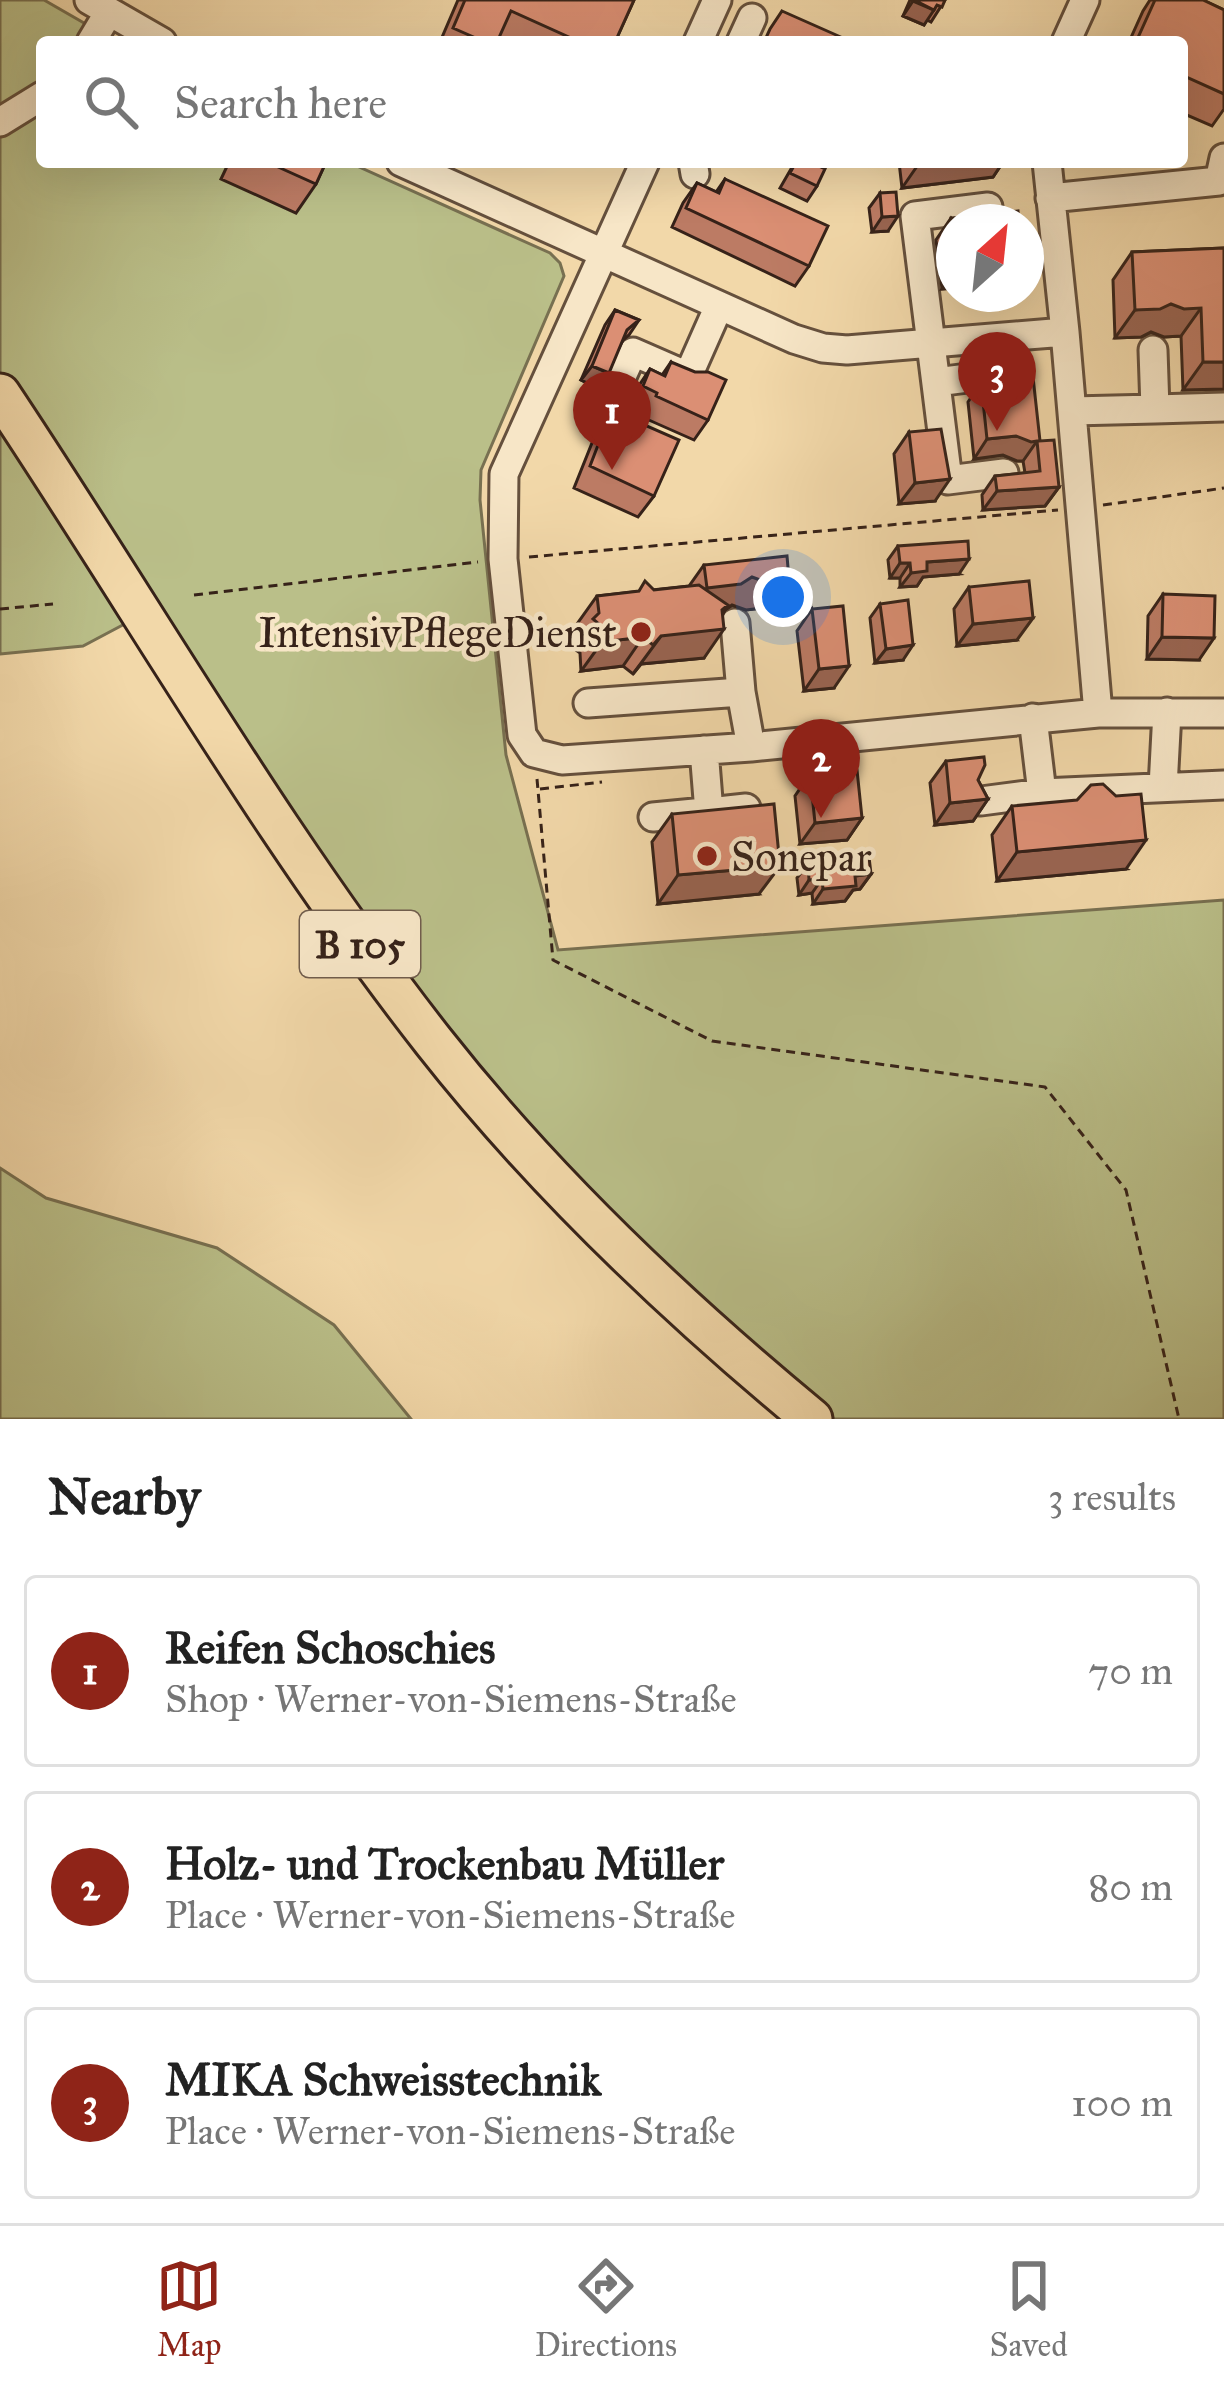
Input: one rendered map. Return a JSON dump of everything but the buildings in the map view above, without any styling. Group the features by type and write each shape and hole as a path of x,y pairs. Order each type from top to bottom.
{"highway":[{"name":"B 105","path":"0,394 252,787 437,1047 578,1206 722,1343 812,1419"}],"street":[{"path":"701,36 717,0"},
{"path":"1069,36 1085,0"},
{"path":"92,36 99,6 152,36"},
{"path":"0,122 36,100"},
{"path":"1050,198 1219,181 1224,158"},
{"path":"414,168 823,348 931,345 1065,332"},
{"path":"642,168 504,474 503,559 522,735 534,753 562,760 751,747 1098,712 1224,713"},
{"path":"1048,168 1098,712"},
{"path":"936,213 915,216 948,480 1004,473"},
{"path":"619,383 633,352 688,376 719,306"},
{"path":"1153,350 1154,409"},
{"path":"936,382 1008,373"},
{"path":"1072,411 1224,407"},
{"path":"735,623 751,747"},
{"path":"588,703 741,692"},
{"path":"1163,787 1167,712"},
{"path":"1033,718 1042,793"},
{"path":"704,750 710,812"},
{"path":"981,801 1042,793 1224,784"},
{"path":"653,817 770,806"}],"path":[{"path":"194,595 503,559 1081,508 1224,488"},
{"path":"0,609 53,604"},
{"path":"534,753 554,960 712,1041 1046,1088 1126,1190 1180,1419"}],"green space":[{"path":"0,0 44,0 107,36 36,36 36,168 361,168 550,253 564,276 481,470 480,500 506,755 558,950 1224,900 1224,1419 834,1419 753,1354 541,1149 358,922 0,374"},
{"path":"0,413 134,619 83,646 0,654"},
{"path":"0,1168 46,1198 217,1248 334,1325 411,1419 0,1419"}],"place":[{"name":"MIKA Schweisstechnik","path":"997,431"},
{"name":"Reifen Schoschies","path":"612,470"},
{"name":"IntensivPflegeDienst","path":"641,632"},
{"name":"Holz- und Trockenbau Müller","path":"821,818"},
{"name":"Sonepar","path":"707,856"}]}
